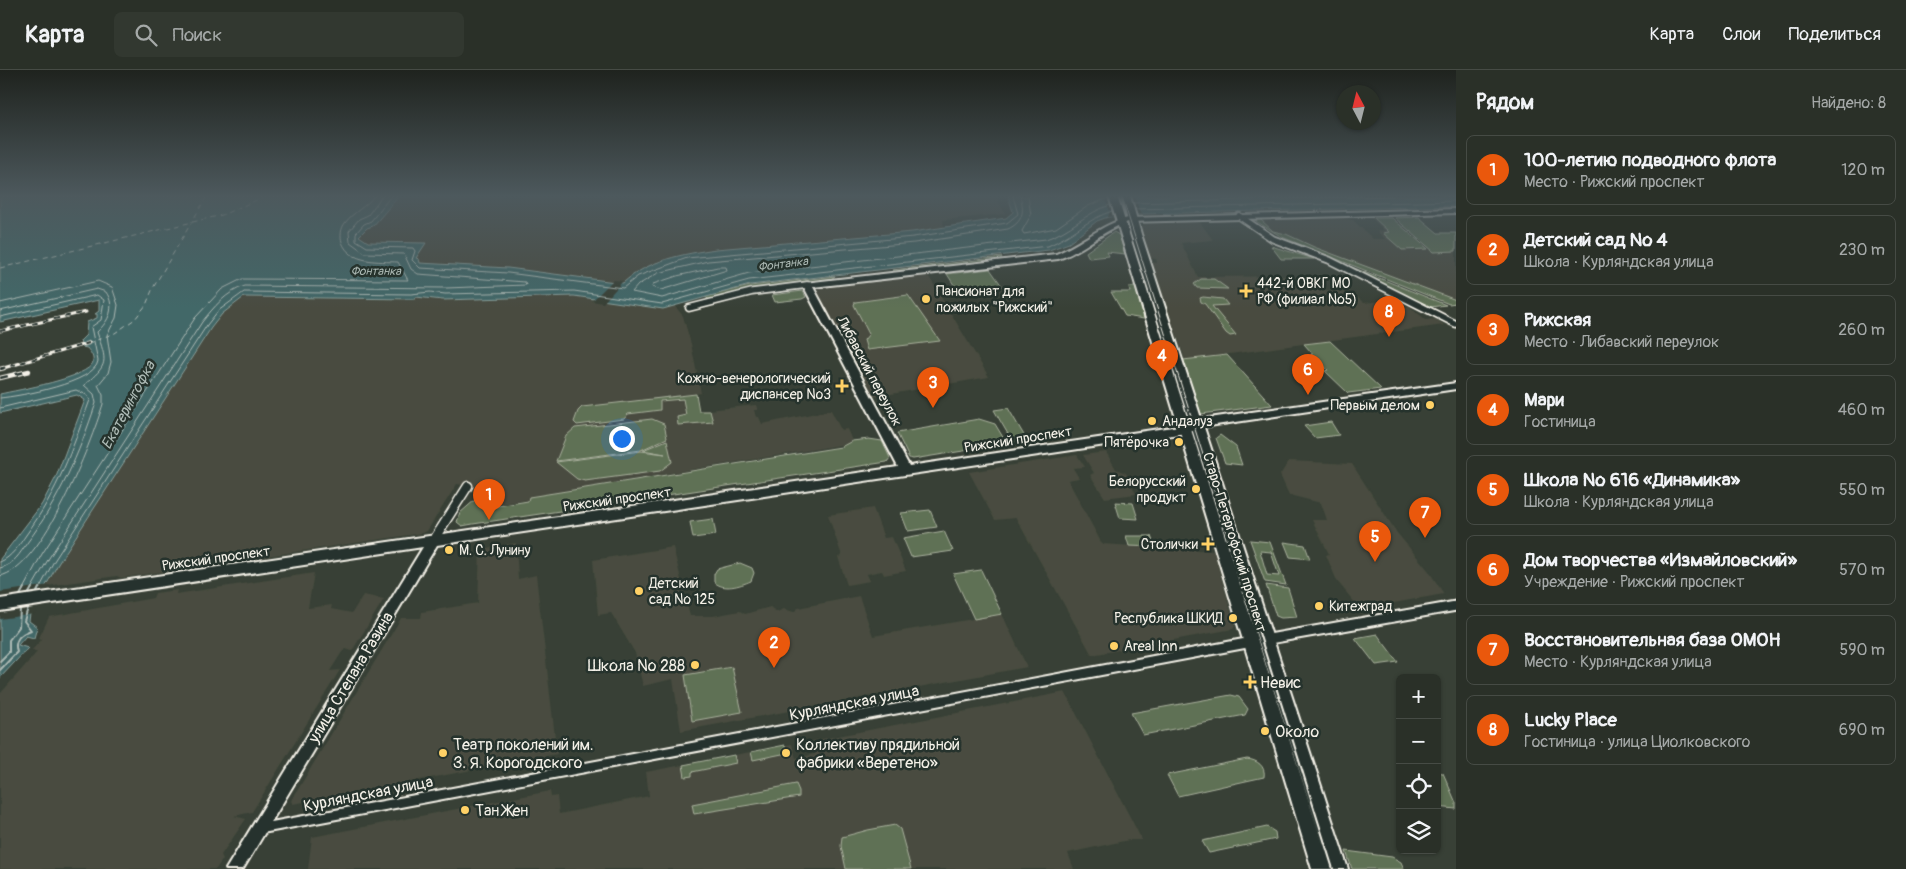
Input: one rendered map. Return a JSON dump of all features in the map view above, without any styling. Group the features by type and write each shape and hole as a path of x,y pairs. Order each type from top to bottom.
{"main road":[{"name":"Старо-Петергофский проспект","path":"1130,233 1194,427 1258,641 1321,869"},
{"name":"Старо-Петергофский проспект","path":"1258,641 1339,869"}],"street":[{"path":"689,308 752,292 1058,256 1081,246 1098,233"},
{"path":"1265,233 1274,239 1329,260 1456,324"},
{"name":"Либавский переулок","path":"807,285 906,471"},
{"name":"Рижский проспект","path":"0,605 906,471 1194,427 1209,422 1456,386"},
{"name":"Рижский проспект","path":"1194,427 1212,428 1456,393"},
{"name":"улица Степана Разина","path":"234,869 468,486"},
{"name":"Курляндская улица","path":"259,829 1258,641 1456,606"}],"shaded area":[{"path":"362,233 897,233 716,249 685,254 644,268 623,283 508,268 419,263 416,259 425,243 368,242 359,236"},
{"name":"442-й ОВКГ МО РФ (филиал №5)","path":"1141,233 1208,233 1213,240 1181,243 1198,277 1290,276 1313,289 1351,292 1364,303 1389,300 1399,307 1409,306 1426,320 1436,319 1444,325 1185,360 1152,262 1157,263 1156,259 1149,258"},
{"path":"1275,233 1367,233 1373,239 1385,239 1379,233 1456,233 1456,300"},
{"path":"928,275 989,377 874,397 817,291 821,287"},
{"path":"574,296 663,309 674,305 683,316 691,344 701,393 696,394 699,411 756,405 758,410 754,410 756,417 759,417 762,424 831,410 841,430 847,429 853,443 529,497 529,500 488,506 488,489 457,484 427,531 423,533 121,578 117,576 47,586 58,564 211,328 221,314 244,297 414,299 416,297"},
{"path":"1106,452 1116,469 1126,473 1136,494 1105,498 1090,475 1094,473 1083,455"},
{"path":"1077,455 1085,467 1073,468 1079,478 1068,480 1102,544 1214,551 1235,626 1233,629 1092,655 1016,518 995,520 969,472"},
{"path":"1289,461 1352,464 1397,533 1428,570 1444,594 1360,609 1337,581 1326,555 1329,554 1312,520 1327,520 1321,503 1289,495 1280,475"},
{"path":"873,508 884,538 892,537 906,571 884,575 882,571 867,574 870,581 847,585 838,557 842,556 828,515"},
{"path":"516,543 518,579 536,575 557,754 293,804 291,801 401,618 421,618 422,612 478,603 480,549"},
{"path":"673,547 690,616 713,616 740,611 745,614 770,607 777,612 784,609 794,612 798,608 859,596 873,636 1002,614 1027,667 681,731 673,679 643,686 635,653 611,613 598,615 593,560"},
{"path":"314,573 308,608 332,605 331,609 352,613 363,595 384,599 352,651 346,649 342,652 330,671 340,670 252,812 234,816 246,819 221,855 223,859 216,869 0,869 0,694 37,652 32,650 42,639 39,638 49,617 153,598 155,593 177,590 176,594"},
{"path":"1065,692 1142,840 1129,840 1068,853 1074,869 308,869 312,837 550,791 551,797 557,796 559,814 649,796 646,772 792,744 796,758 815,754 812,741"}],"green space":[{"path":"1112,233 1116,233 1119,235 1125,254 1107,252 1109,256 1089,258 1086,252"},
{"path":"1276,233 1286,234 1314,247 1456,300 1456,303 1449,304"},
{"path":"1383,233 1410,233 1428,249 1402,250"},
{"path":"1413,233 1456,233 1456,251 1434,252"},
{"path":"1285,240 1446,305 1430,307 1333,260"},
{"path":"1271,246 1314,259 1281,259"},
{"path":"1002,257 1000,260 896,272 892,270"},
{"path":"990,269 1002,286 1000,288 958,291 947,274"},
{"path":"835,276 831,279 751,289 710,300 705,297 750,286"},
{"path":"1201,279 1214,279 1228,289 1197,288 1194,284"},
{"path":"1129,287 1135,287 1144,319 1125,316 1111,292 1130,292"},
{"path":"803,291 806,297 802,299 775,302 772,295"},
{"path":"908,295 940,341 867,350 864,340 869,334 854,305 855,302"},
{"path":"1200,298 1223,299 1228,305 1212,306 1236,335 1230,336 1226,333 1205,304 1201,302"},
{"path":"1330,341 1381,389 1348,393 1325,371 1328,370 1323,365 1319,366 1311,358 1312,353 1304,344"},
{"path":"1227,355 1272,405 1201,414 1183,360"},
{"path":"696,394 699,411 710,411 713,422 678,425 677,417 686,415 683,399 660,401 660,410 628,414 624,419 577,425 574,422 578,411 582,407"},
{"path":"1008,408 1025,437 1022,437 1025,442 1012,441 994,410"},
{"path":"652,419 664,424 667,438 641,450 556,461 566,436 575,428"},
{"path":"979,419 995,424 1007,444 913,459 909,458 897,433"},
{"path":"1331,422 1339,435 1315,438 1304,426"},
{"path":"1220,435 1236,447 1242,465 1225,463 1216,438"},
{"path":"869,439 882,441 890,458 887,462 462,526 457,522 460,513 483,493 485,493 486,508 528,501 529,497 841,447 852,441"},
{"path":"667,440 672,462 660,471 585,481 577,479 556,462 641,451 665,454 643,450"},
{"path":"1115,502 1133,503 1138,519 1120,518"},
{"path":"930,510 937,527 908,531 901,513"},
{"path":"713,519 716,535 693,538 690,522"},
{"path":"944,531 953,551 911,557 903,538"},
{"path":"1126,536 1151,536 1155,547 1129,546"},
{"path":"1250,540 1270,542 1286,585 1265,582","holes":["1260,551 1271,552 1279,576 1267,575"]},
{"path":"1284,542 1305,545 1310,559 1290,557"},
{"path":"740,563 752,568 754,573 751,581 727,587 714,582 714,574 717,569"},
{"path":"981,570 1002,614 974,619 953,574"},
{"path":"1266,585 1288,588 1297,617 1281,618 1276,616"},
{"path":"1377,634 1398,662 1376,665 1355,638"},
{"path":"732,667 742,712 692,721 685,675"},
{"path":"1231,695 1239,697 1248,709 1245,715 1143,735 1131,713"},
{"path":"785,745 787,753 753,760 751,752"},
{"path":"734,755 736,763 692,772 692,776 685,777 683,765"},
{"path":"1247,759 1260,764 1264,770 1264,777 1178,796 1167,775"},
{"path":"1441,773 1443,773 1456,803 1456,809 1441,807"},
{"path":"796,784 799,797 694,814 692,804"},
{"path":"895,825 900,829 911,869 846,869 841,846 842,837"},
{"path":"1267,827 1275,832 1276,839 1209,853 1202,841"},
{"path":"1346,851 1392,857 1401,862 1404,869 1352,869"}],"water":[{"path":"0,233 362,233 359,236 368,242 426,243 416,258 419,259 420,263 508,268 623,283 655,263 716,249 897,233 1081,233 1069,243 1049,250 750,285 663,309 574,296 443,300 416,297 415,299 244,297 222,314 211,328 58,564 30,614 29,621 37,627 34,638 26,636 18,645 28,648 0,678 0,559 42,504 56,477 85,400 77,395 0,413 0,394 66,378 89,368 93,362 92,356 87,348 82,347 89,345 89,341 81,344 80,341 86,335 87,322 97,318 97,314 95,314 99,311 99,300 0,322"}],"pier":[{"path":"613,280 623,281 603,303 592,301"},
{"path":"50,585 34,614 0,619 0,592"}],"ferry route":[{"path":"0,268 145,233"},
{"path":"89,343 115,333 135,319 146,305 153,288 185,233"}],"tram line":[{"path":"1134,233 1245,589"},
{"path":"1245,588 1333,869"}],"railway":[{"path":"0,331 86,312"},
{"path":"4,368 0,369 89,343"},
{"path":"0,378 29,371"}],"place":[{"name":"442-й ОВКГ МО РФ (филиал №5)","path":"1246,291"},
{"name":"Пансионат для пожилых \"Рижский\"","path":"926,299"},
{"name":"Lucky Place","path":"1389,337"},
{"name":"Мари","path":"1162,381"},
{"name":"Кожно-венерологический диспансер №3","path":"842,386"},
{"name":"Дом творчества «Измайловский»","path":"1308,395"},
{"name":"Первым делом","path":"1430,405"},
{"name":"Рижская","path":"933,408"},
{"name":"Андалуз","path":"1152,421"},
{"name":"Пятёрочка","path":"1179,442"},
{"name":"Белорусский продукт","path":"1196,489"},
{"name":"100-летию подводного флота","path":"489,520"},
{"name":"Восстановительная база ОМОН","path":"1425,538"},
{"name":"Столички","path":"1208,544"},
{"name":"М. С. Лунину","path":"449,550"},
{"name":"Школа № 616 «Динамика»","path":"1375,562"},
{"name":"Детский сад № 125","path":"639,591"},
{"name":"Китежград","path":"1319,606"},
{"name":"Республика ШКИД","path":"1233,618"},
{"name":"Areal Inn","path":"1114,646"},
{"name":"Школа № 288","path":"695,665"},
{"name":"Детский сад № 4","path":"774,668"},
{"name":"Невис","path":"1250,682"},
{"name":"Около","path":"1265,731"},
{"name":"Театр поколений им. З. Я. Корогодского","path":"443,753"},
{"name":"Коллективу прядильной фабрики «Веретено»","path":"786,753"},
{"name":"Тан Жен","path":"465,810"}],"water label":[{"name":"Фонтанка","path":"783,264"},
{"name":"Фонтанка","path":"376,271"},
{"name":"Екатерингофка","path":"128,405"}]}
